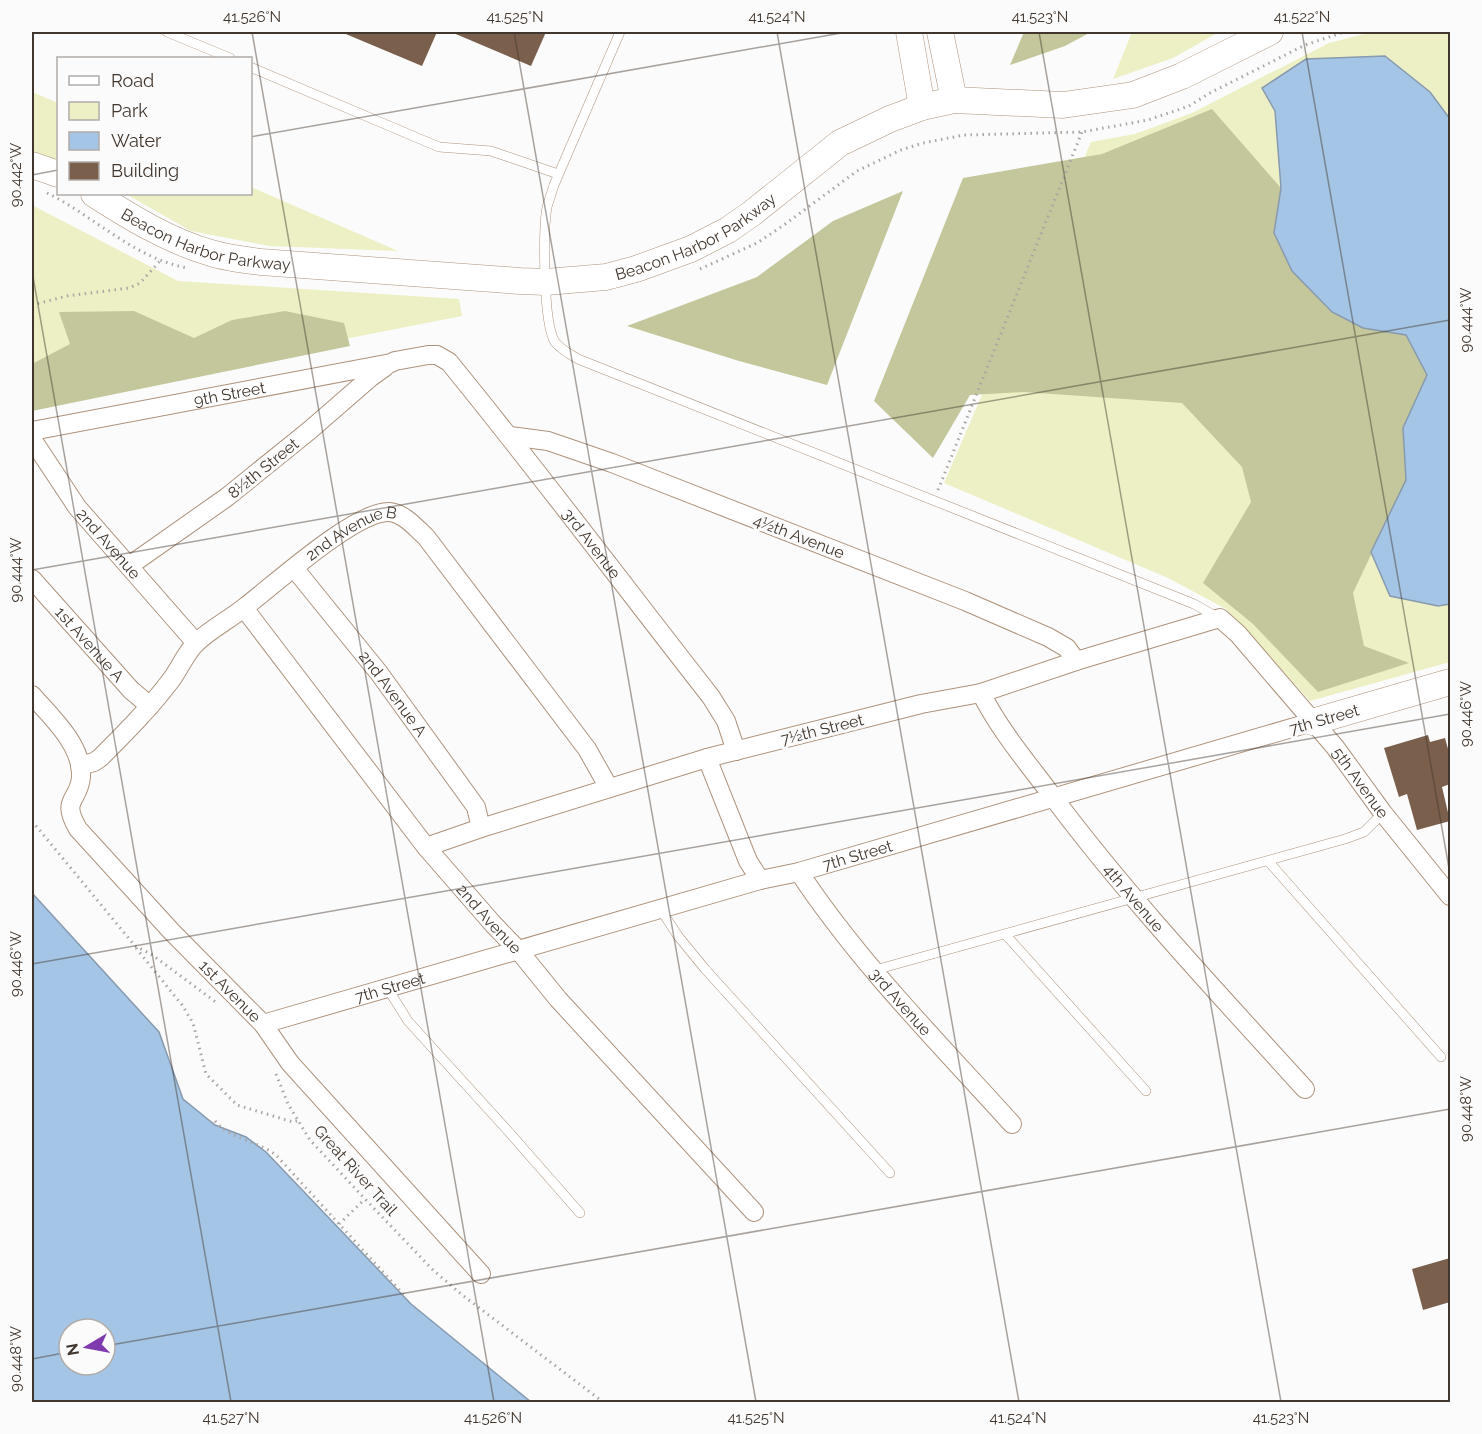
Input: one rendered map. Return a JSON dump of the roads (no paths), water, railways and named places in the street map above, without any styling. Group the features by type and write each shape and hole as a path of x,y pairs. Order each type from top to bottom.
{"street":[{"path":"909,32 922,107"},
{"path":"940,32 954,100"},
{"name":"Beacon Harbor Parkway","path":"96,195 143,223 210,253 227,257 261,262 546,282 606,277 691,249 728,230 840,143 890,119 922,107 954,100 1063,105 1133,94 1182,76 1269,32"},
{"path":"32,165 50,182"},
{"name":"9th Street","path":"32,431 428,355"},
{"name":"3rd Avenue","path":"428,355 437,356 449,362 510,436 711,697 726,721 736,751"},
{"name":"8½th Street","path":"129,566 227,497 371,377 391,363"},
{"name":"4½th Avenue","path":"510,436 548,441 612,463 966,601 1048,637 1067,648 1076,661"},
{"name":"2nd Avenue","path":"32,439 77,507 196,643"},
{"name":"2nd Avenue B","path":"80,766 100,758 150,706 196,643 322,546 361,520 387,512 405,518 426,537 586,749 609,788"},
{"name":"2nd Avenue A","path":"294,568 379,674 476,807 481,828"},
{"name":"1st Avenue A","path":"32,579 131,690 150,706"},
{"name":"2nd Avenue","path":"244,608 426,847 519,951 558,999 754,1212"},
{"name":"7½th Street","path":"426,847 707,758 921,704 981,693 1076,661 1220,618"},
{"name":"5th Avenue","path":"1220,618 1238,634 1335,747 1383,813 1450,896"},
{"name":"7th Street","path":"263,1024 760,880 799,872 1450,682"},
{"name":"4th Avenue","path":"981,693 992,715 1133,899 1305,1089"},
{"path":"32,694 74,749 80,766"},
{"path":"707,758 748,861 760,880"},
{"name":"1st Avenue","path":"80,766 81,779 71,799 70,809 72,819 78,829 172,932 263,1024 290,1063 481,1274"},
{"name":"3rd Avenue","path":"799,872 819,902 875,970 1012,1124"}],"lane":[{"path":"167,32 228,57"},
{"path":"620,32 558,174 547,208 548,322 555,342 567,353 589,363 1194,604 1220,618"},
{"path":"252,68 440,147 491,151 558,174"},
{"path":"875,970 1345,839 1364,832 1383,813"},
{"path":"1268,861 1441,1057"},
{"path":"661,910 678,936 705,969 890,1173"},
{"path":"1005,934 1146,1091"},
{"path":"388,989 408,1021 580,1213"}],"water":[{"path":"1385,56 1430,92 1450,119 1450,604 1438,606 1390,596 1371,552 1406,480 1403,428 1427,375 1406,335 1363,328 1332,312 1292,271 1274,233 1281,188 1275,111 1262,88 1306,59"},
{"path":"32,893 159,1032 183,1099 215,1125 246,1137 266,1152 411,1304 531,1402 32,1402"}]}
